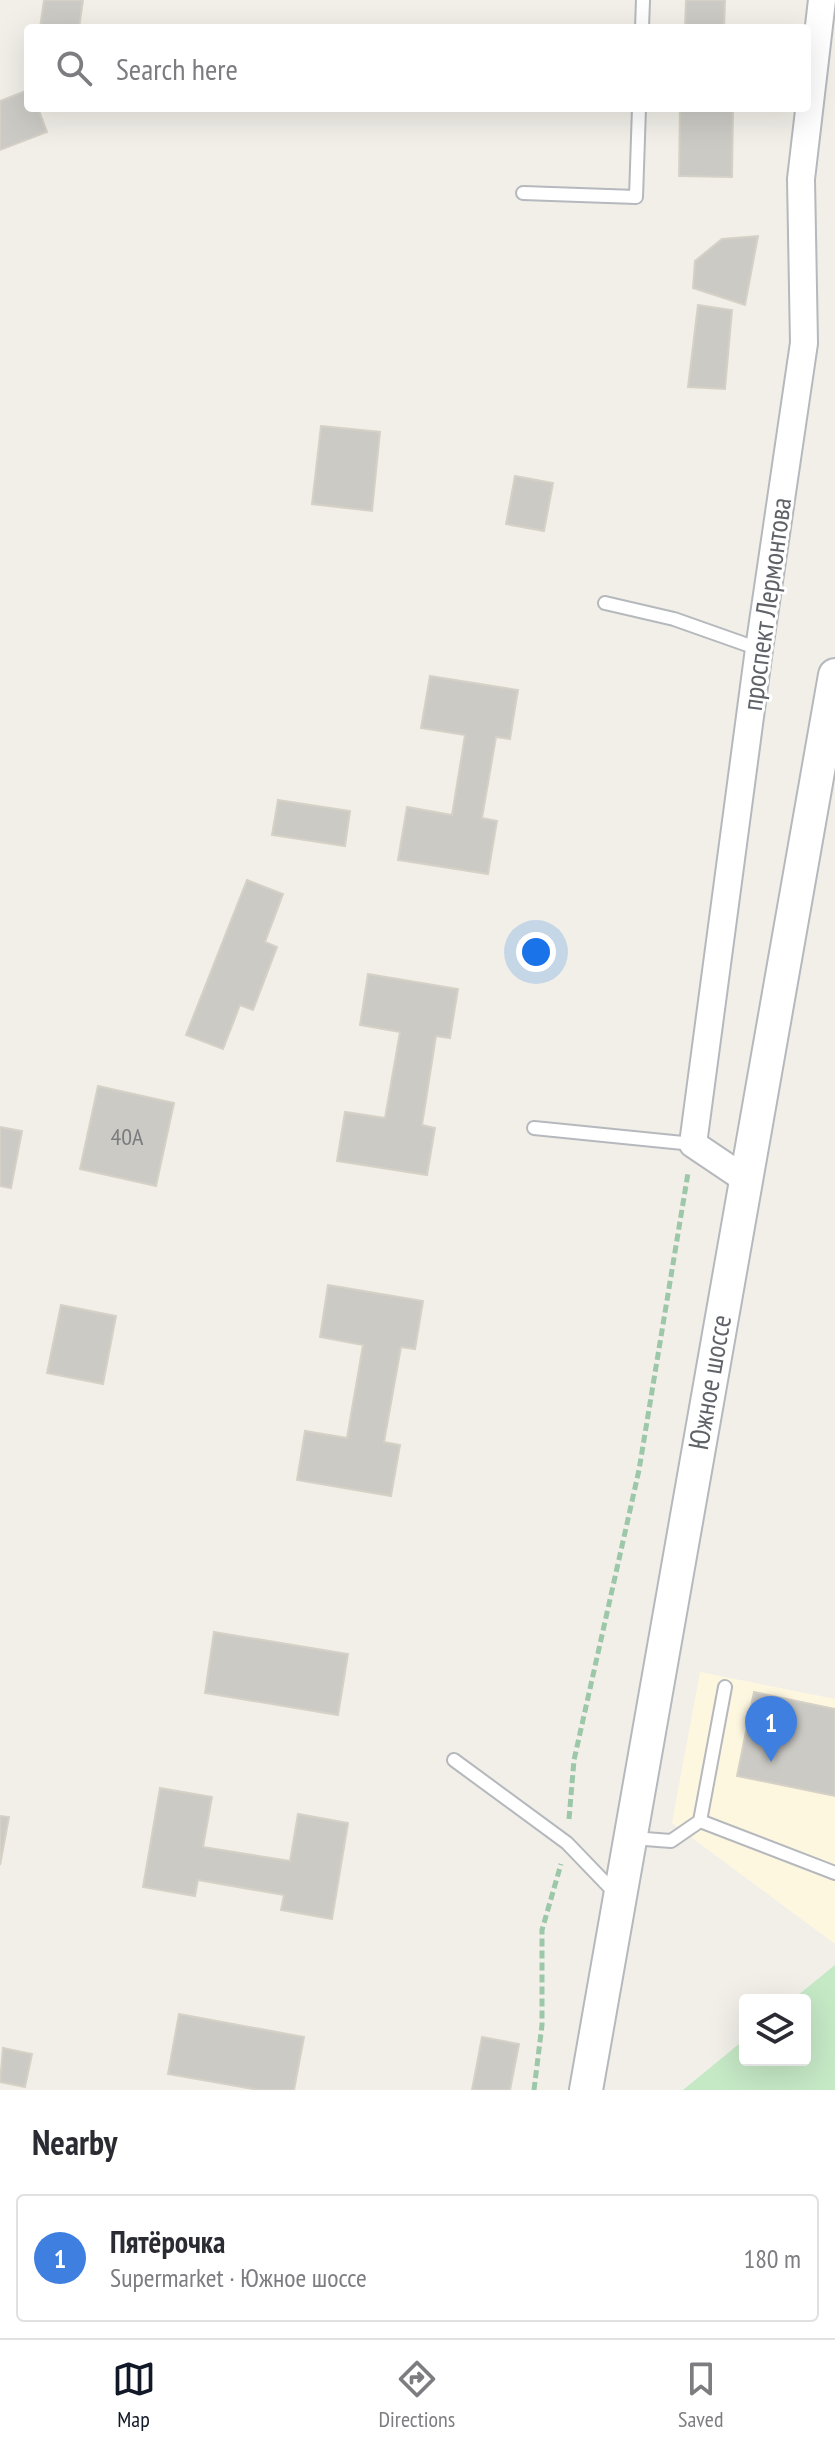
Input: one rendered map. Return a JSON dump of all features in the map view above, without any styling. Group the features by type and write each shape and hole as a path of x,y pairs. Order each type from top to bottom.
{"street":[{"name":"проспект Лермонтова","path":"811,94 822,0"},
{"name":"проспект Лермонтова","path":"693,1144 759,649 804,343 801,179 809,112"},
{"name":"Южное шоссе","path":"586,2090 835,675"},
{"path":"693,1144 745,1179"}],"lane":[{"path":"642,24 643,0"},
{"path":"523,193 636,197 639,112"},
{"path":"605,603 674,619 759,649"},
{"path":"534,1128 693,1144"},
{"path":"629,1838 671,1841 700,1821 725,1687"},
{"path":"454,1760 567,1843 619,1897"},
{"path":"700,1821 835,1873"}],"path":[{"path":"534,2090 542,2025 542,1930 567,1843 574,1760 639,1470 693,1144"}],"shaded area":[{"path":"700,1672 835,1699 835,1944 672,1823"}],"green space":[{"path":"835,1965 835,2090 683,2090 739,2044 739,2066 811,2066 811,1994 799,1994"}],"building":[{"path":"44,0 83,0 80,24 41,24"},
{"path":"686,0 725,0 724,24 685,24"},
{"path":"24,92 24,112 40,112 47,132 0,150 0,101"},
{"path":"680,112 733,112 732,177 679,176"},
{"path":"758,236 745,305 693,288 695,261 722,239"},
{"path":"698,305 732,310 725,389 688,387"},
{"path":"321,426 380,432 372,511 312,504"},
{"path":"515,476 553,483 544,531 506,524"},
{"path":"430,676 518,690 510,739 496,737 482,818 497,821 488,874 398,860 407,807 452,815 465,735 421,728"},
{"path":"278,800 350,811 345,846 272,835"},
{"path":"247,880 283,894 265,942 277,947 253,1010 240,1005 223,1049 186,1035"},
{"path":"368,974 458,989 450,1038 436,1036 422,1125 435,1128 427,1175 337,1161 345,1112 385,1118 400,1032 360,1025"},
{"path":"98,1086 174,1103 156,1186 80,1169"},
{"path":"0,1127 22,1131 11,1188 0,1186"},
{"path":"328,1285 423,1301 415,1349 401,1347 384,1442 400,1445 391,1496 297,1480 305,1431 347,1438 363,1345 320,1337"},
{"path":"61,1305 116,1316 103,1384 47,1373"},
{"path":"214,1632 348,1654 338,1715 205,1693"},
{"path":"754,1692 835,1709 835,1796 737,1776"},
{"path":"160,1788 212,1797 203,1847 290,1861 298,1814 348,1823 332,1919 281,1910 284,1895 198,1880 195,1896 143,1887"},
{"path":"0,1816 9,1817 0,1865"},
{"path":"179,2014 304,2037 294,2090 259,2090 168,2074"},
{"path":"482,2037 519,2044 510,2090 472,2090"},
{"path":"3,2048 32,2054 25,2087 0,2082"}],"place":[{"name":"Пятёрочка","path":"771,1762"}]}
